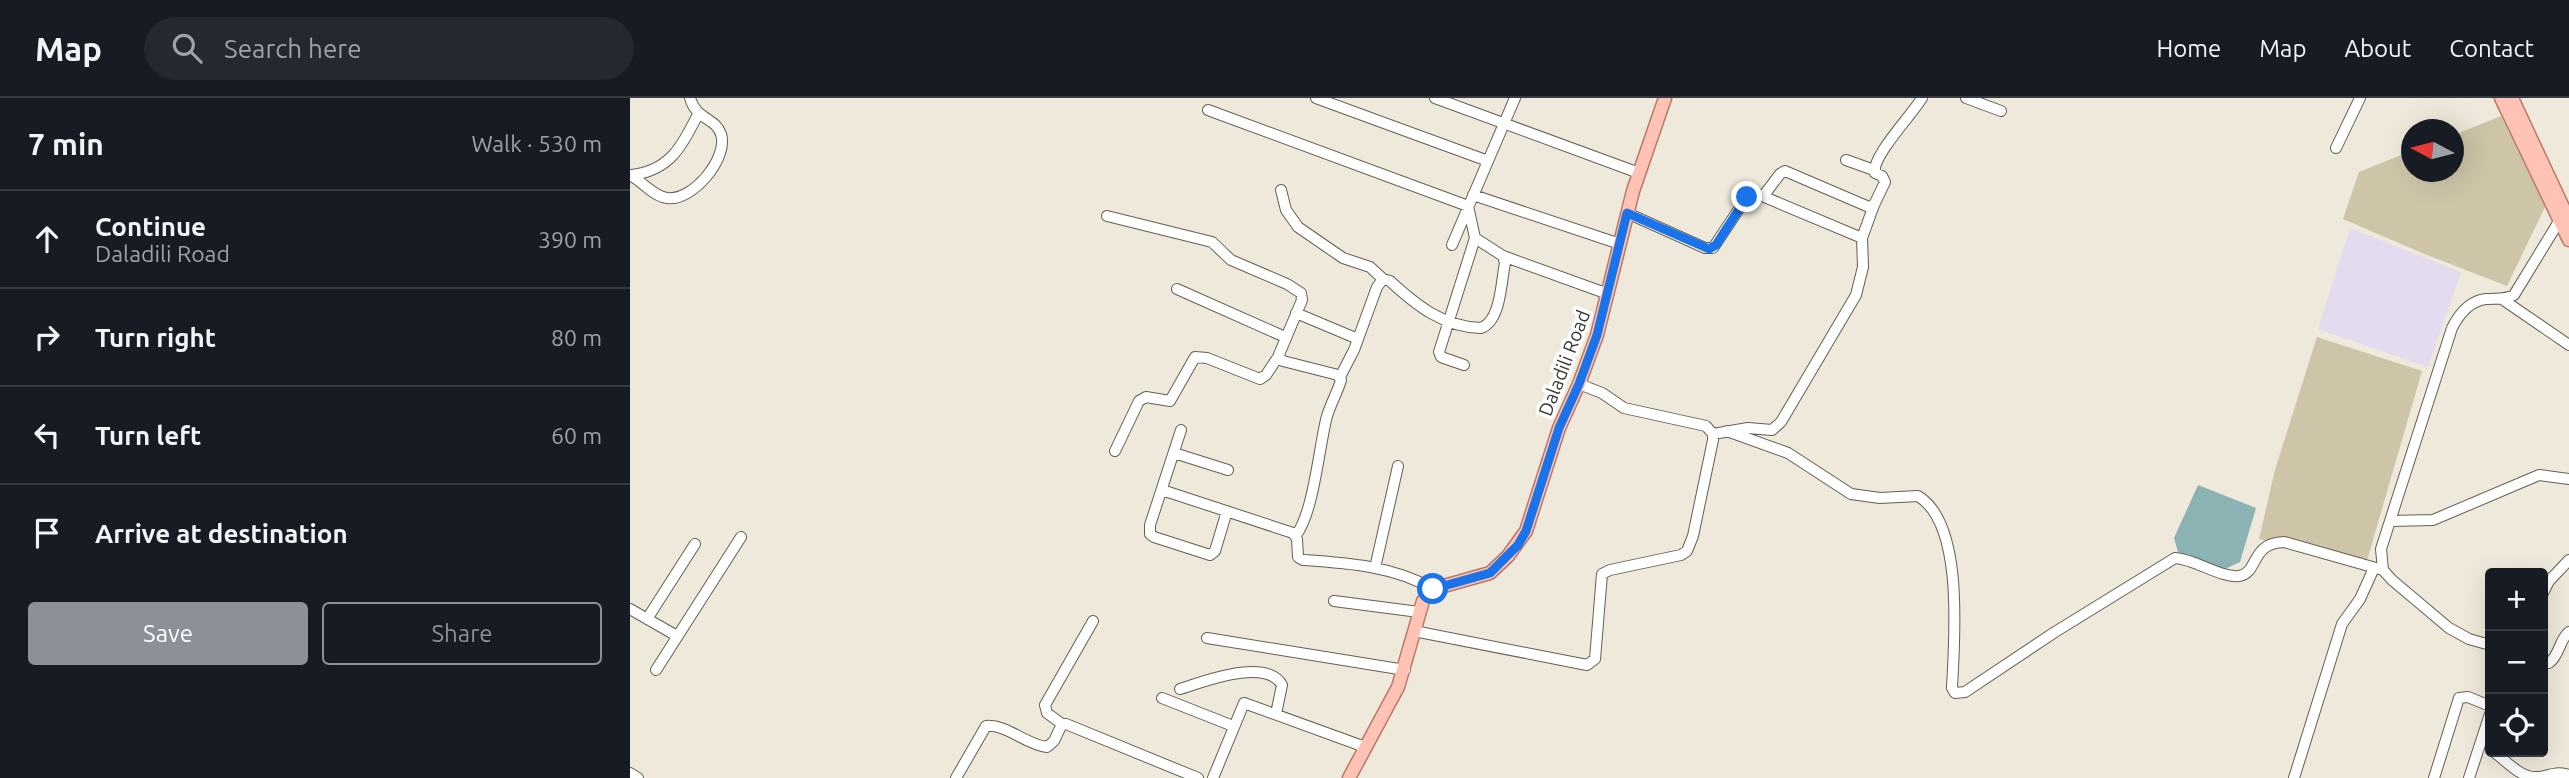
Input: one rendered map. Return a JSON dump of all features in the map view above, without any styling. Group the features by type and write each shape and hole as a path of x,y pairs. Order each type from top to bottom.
{"main road":[{"name":"Daladili Road","path":"1433,589 1490,573 1518,545 1531,516 1559,428 1597,335 1627,213 1665,98"},
{"path":"2501,98 2565,212"},
{"path":"2512,98 2565,212 2569,240"},
{"path":"1349,778 1398,687 1405,670 1419,612 1423,601 1433,589"}],"street":[{"path":"630,175 661,196 673,198 687,193 707,176 722,151 722,137 712,122 698,114 690,98"},
{"path":"1316,98 1488,161"},
{"path":"1435,98 1639,173"},
{"path":"1452,245 1515,98"},
{"path":"1874,170 1880,154 1922,98"},
{"path":"1966,98 2001,111"},
{"path":"2336,148 2360,98"},
{"path":"1208,110 1468,206"},
{"path":"630,175 652,172 664,165 698,114"},
{"path":"1713,434 1748,428 1772,430 1781,422 1856,295 1863,267 1862,238 1885,182 1874,170 1846,160"},
{"path":"1762,196 1785,171 1866,207 1874,205"},
{"path":"1281,190 1288,214 1298,228 1343,258 1370,267 1427,312 1447,321 1474,328 1487,326 1491,321 1502,275 1503,256"},
{"path":"1473,195 1620,244"},
{"path":"1627,213 1709,249 1716,245 1747,197 1762,196 1862,238"},
{"path":"1464,365 1439,355 1447,321 1475,238 1468,206"},
{"path":"2294,778 2342,624 2378,569 2381,549 2452,328 2458,317 2473,302 2508,298 2517,291 2565,212"},
{"path":"1107,216 1216,244 1231,260 1287,284 1303,296 1278,357 1266,375 1260,379 1207,358 1195,357 1170,401 1146,397 1139,401 1115,452"},
{"path":"1475,238 1503,256 1608,293"},
{"path":"1382,279 1340,377 1340,385 1326,418 1304,521 1296,535 1298,557 1303,560 1375,568 1409,577 1433,589"},
{"path":"1177,289 1285,337"},
{"path":"2502,299 2569,345"},
{"path":"1296,313 1358,339"},
{"path":"1278,357 1283,361 1340,377"},
{"path":"1579,384 1602,393 1624,408 1706,426 1713,434"},
{"path":"1181,430 1150,525 1150,534 1210,555 1215,551 1227,511"},
{"path":"1727,431 1788,453 1852,494 1880,498 1918,496 1928,505 1945,538 1951,562 1954,634 1952,688 1955,693 1965,692 2055,632 2175,558 2231,575 2242,575 2262,548 2274,542 2284,542 2378,569 2449,628 2469,639 2485,644"},
{"path":"1414,631 1583,666 1591,664 1596,649 1602,573 1681,555 1691,545 1713,434"},
{"path":"1174,453 1228,470"},
{"path":"1375,568 1398,466"},
{"path":"2390,521 2433,520 2539,475 2569,478"},
{"path":"1162,490 1296,535"},
{"path":"656,670 741,537"},
{"path":"648,619 695,544"},
{"path":"2548,583 2569,560"},
{"path":"1334,601 1419,612"},
{"path":"630,609 677,636"},
{"path":"1093,621 1045,705 1047,713 1062,724 1069,724 1198,778"},
{"path":"2548,663 2554,660 2563,637 2569,632"},
{"path":"1207,638 1405,670"},
{"path":"1180,689 1237,673 1277,678 1282,685 1276,714"},
{"path":"2434,778 2459,698 2468,697 2485,704"},
{"path":"1162,698 1233,726"},
{"path":"1213,778 1244,703 1365,747"},
{"path":"956,778 986,726 1047,747 1054,741 1062,724"},
{"path":"2469,778 2485,730"},
{"path":"2481,742 2485,745"},
{"path":"2502,757 2526,775 2539,777 2553,772 2569,775"},
{"path":"630,773 638,778"}],"shaded area":[{"path":"2501,116 2545,207 2507,286 2343,219 2359,172 2401,155 2401,182 2464,182 2464,131"},
{"path":"2350,228 2461,272 2428,367 2318,329"},
{"path":"2317,337 2422,371 2366,564 2259,539 2275,470"}],"water":[{"path":"2198,485 2256,508 2240,562 2225,569 2178,552 2174,538"}],"route":[{"path":"1433,589 1490,573 1518,545 1526,531 1559,428 1597,335 1627,213 1709,249 1716,245 1747,197"}]}
